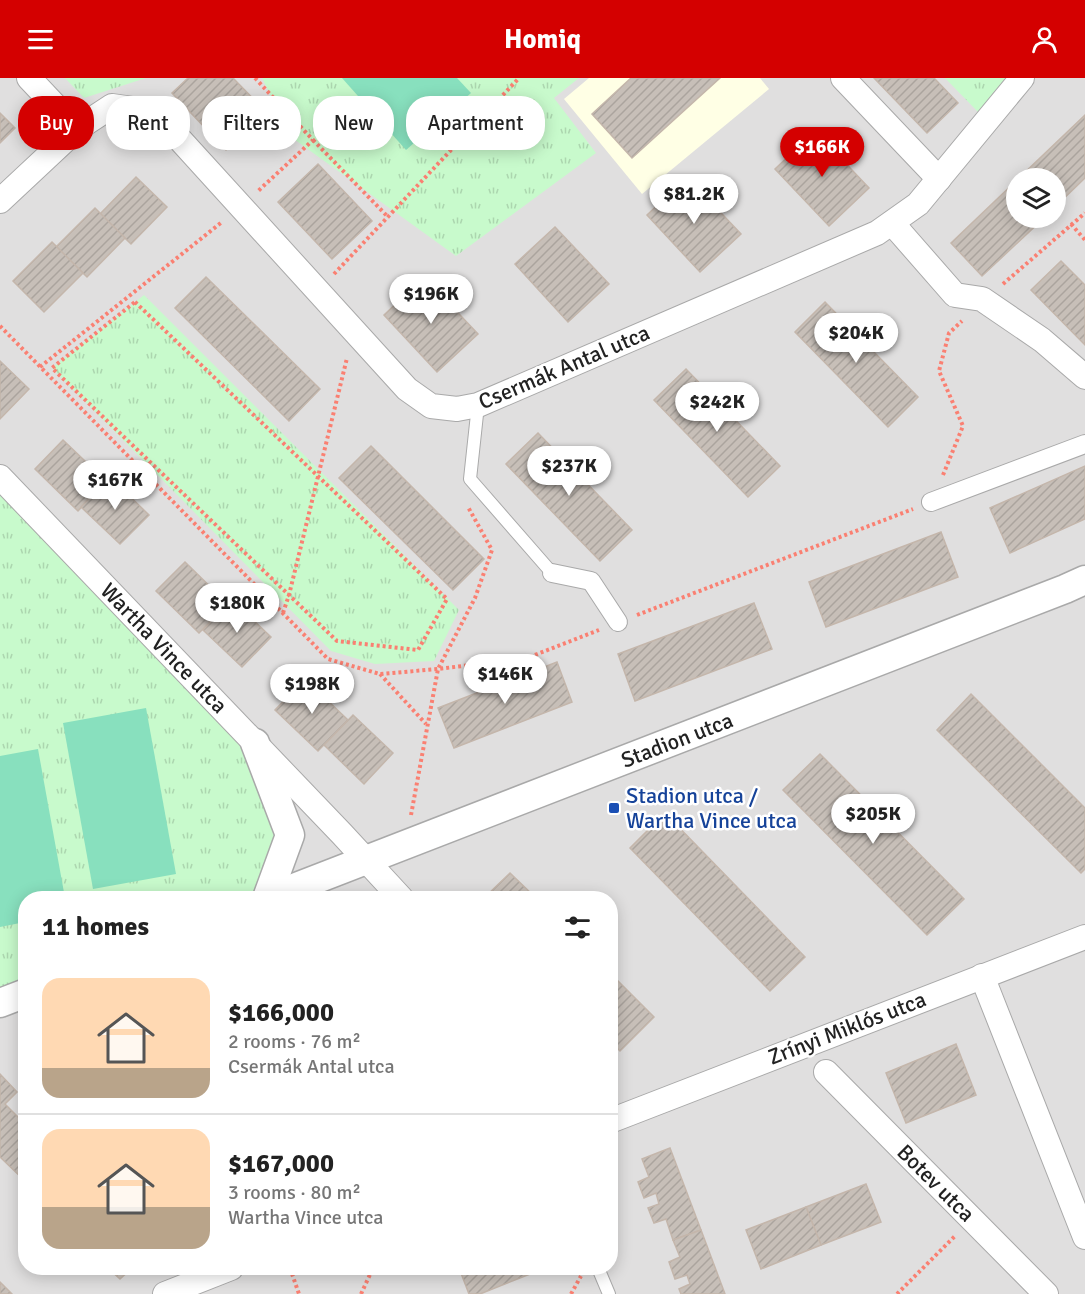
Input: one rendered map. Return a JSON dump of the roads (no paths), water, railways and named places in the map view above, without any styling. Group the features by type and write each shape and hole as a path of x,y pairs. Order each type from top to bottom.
{"street":[{"path":"29,78 46,96"},
{"path":"843,78 939,178"},
{"name":"Csermák Antal utca","path":"94,118 112,106 147,111 174,133 407,389 431,406 457,409 478,405 878,233 918,204 1022,78"},
{"name":"Csermák Antal utca","path":"0,201 55,150"},
{"path":"892,223 955,295 984,301 1042,340 1085,377"},
{"path":"931,502 1085,444"},
{"name":"Wartha Vince utca","path":"0,477 342,834 393,891"},
{"path":"552,573 591,581 618,622"},
{"name":"Stadion utca","path":"286,891 1065,589 1085,579"},
{"path":"255,743 290,835 270,891"},
{"name":"Zrínyi Miklós utca","path":"618,1116 1085,937"},
{"path":"982,975 1085,1237"},
{"path":"0,1003 18,996"},
{"name":"Botev utca","path":"826,1072 1046,1294"},
{"path":"165,1294 213,1275"}],"lane":[{"path":"478,405 470,479 552,573"},
{"path":"601,1275 609,1294"}],"place":[{"name":"Stadion utca / Wartha Vince utca","path":"614,808"}]}
